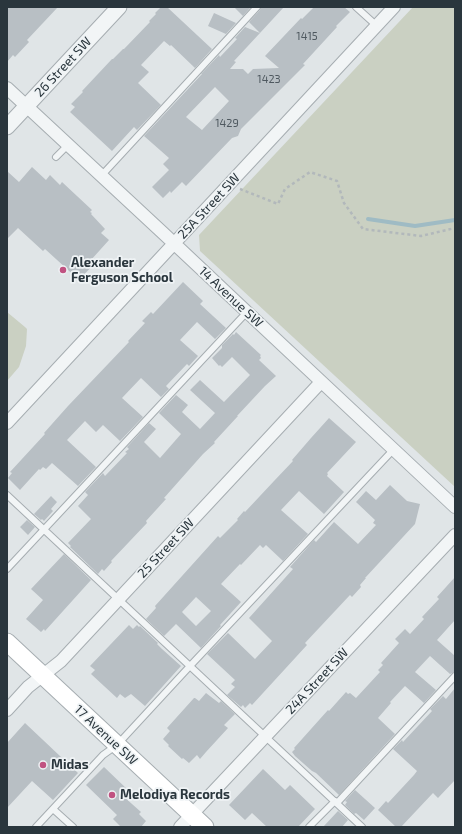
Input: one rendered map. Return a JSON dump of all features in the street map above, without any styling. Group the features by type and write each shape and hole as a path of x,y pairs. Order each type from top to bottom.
{"main road":[{"name":"17 Avenue SW","path":"7,642 205,827"}],"street":[{"name":"26 Street SW","path":"7,127 119,7"},
{"name":"25A Street SW","path":"7,423 394,7"},
{"name":"14 Avenue SW","path":"7,88 175,243 321,382 455,506"},
{"name":"25 Street SW","path":"7,710 28,687 61,661 321,382"},
{"name":"24A Street SW","path":"180,827 455,535"}],"lane":[{"path":"102,175 257,7"},
{"path":"356,7 377,26"},
{"path":"56,157 68,145"},
{"path":"7,569 247,312"},
{"path":"36,827 103,755 117,745 394,449"},
{"path":"7,494 118,600 362,827"},
{"path":"309,827 336,802 455,676"},
{"path":"53,809 73,827"}],"path":[{"path":"240,189 278,204 285,189 310,172 337,181 344,203 363,229 421,236 455,228"}],"shaded area":[{"path":"413,7 455,7 455,487 200,251 199,235"},
{"path":"7,312 27,329 26,346 19,367 7,381"}],"building":[{"path":"7,7 58,7 27,40 29,42 15,57 13,55 7,62"},
{"path":"161,7 167,7 212,49 195,68 171,45 170,46 164,41 141,65 149,72 138,83 161,105 137,130 134,127 112,151 70,112 75,107 71,104 112,59 124,49 150,22 149,21"},
{"path":"234,7 251,7 243,16"},
{"path":"261,7 284,7 260,33 249,22"},
{"path":"314,7 344,7 350,12 303,64 305,65 241,129 238,136 232,138 186,186 182,182 171,193 170,191 163,198 152,187 169,170 163,164 169,158 144,136 219,55 220,57 237,39 235,38 245,27 260,33 234,61 236,62 230,69 243,69 248,74 253,69 279,68 265,56 301,18 302,19","holes":["215,87 229,101 202,130 186,117"]},
{"path":"214,13 236,23 226,34 208,26"},
{"path":"32,167 46,180 50,175 60,185 62,182 92,210 90,212 92,213 91,214 105,229 101,233 109,240 91,260 94,264 79,280 45,249 43,251 18,228 7,239 7,171 19,182"},
{"path":"183,282 203,301 200,304 226,328 215,339 197,322 180,340 198,356 189,366 187,364 166,386 169,389 161,397 141,378 122,398 143,417 120,441 103,425 96,432 85,421 67,440 96,467 78,486 52,463 46,469 43,467 40,470 39,469 20,490 8,478 12,473 10,472 45,434 44,433 68,406 129,342 128,341 145,323 142,321 151,312 153,314"},
{"path":"236,332 261,355 259,360 276,376 237,416 214,442 215,443 203,454 164,498 166,499 146,521 147,523 111,561 112,562 104,571 102,569 98,574 70,547 71,546 68,543 91,519 78,506 88,495 85,492 103,473 105,476 127,453 125,452 129,449 127,447 149,423 156,429 144,442 160,458 181,434 159,413 176,395 188,405 182,412 200,429 215,413 190,390 200,380 224,402 250,375 232,357 222,367 220,365 219,366 212,358 222,348 222,345"},
{"path":"329,418 356,442 327,473 327,476 344,492 324,514 299,491 281,510 308,534 283,561 266,545 263,548 260,545 221,584 241,602 201,648 176,624 164,636 146,619 156,608 155,606 218,536 220,538 238,520 237,519 244,511 245,512 293,461 292,460","holes":["196,597 211,611 196,626 182,612"]},
{"path":"390,485 407,501 420,504 415,524 365,578 360,585 361,587 352,597 350,595 305,643 307,645 252,705 250,703 245,708 243,705 241,707 227,695 235,687 231,684 235,680 207,654 228,633 255,659 272,641 249,618 293,569 290,567 314,540 316,542 334,522 358,544 376,525 373,523 375,520 356,502 366,491 376,500"},
{"path":"51,496 57,502 51,509 53,511 44,521 42,519 41,520 34,514"},
{"path":"27,520 35,527 28,535 20,527"},
{"path":"64,554 91,580 45,631 44,629 41,632 26,619 43,600 31,589"},
{"path":"455,577 455,620 437,640 455,656 455,672 450,674 430,656 415,672 436,690 424,703 405,686 390,702 391,703 378,718 395,734 339,795 316,773 295,756 292,752 295,749 294,748 346,692 348,694 350,693 356,698 380,672 378,670 383,665 381,663 399,643 395,639 405,629 410,634 424,619 422,617 439,599 437,597"},
{"path":"129,625 133,629 137,625 139,627 140,626 181,666 145,706 131,694 125,698 120,694 117,698 91,674 95,670 90,666"},
{"path":"455,688 455,780 438,798 433,793 401,827 396,827 378,810 386,801 388,803 417,771 393,749 402,740 403,742 432,711 430,709 443,696 446,699"},
{"path":"206,693 219,703 221,701 235,714 224,725 228,728 200,759 197,755 189,763 183,758 182,759 163,739 170,731 167,728 194,698 199,701"},
{"name":"Midas","path":"25,723 78,773 53,800 32,781 7,808 7,743"},
{"path":"104,767 128,790 123,796 141,812 139,814 146,821 141,827 121,827 113,819 117,815 86,785"},
{"path":"263,769 285,790 290,785 315,809 298,827 267,827 252,813 245,820 229,805"},
{"path":"355,790 375,808 364,820 356,813 354,814 345,805 347,802 345,801"},
{"path":"338,811 348,820 342,827 323,827"}],"waterway":[{"path":"368,219 415,226 455,220"}],"place":[{"name":"Alexander Ferguson School","path":"63,270"},
{"name":"Midas","path":"43,765"},
{"name":"Melodiya Records","path":"112,795"}]}
